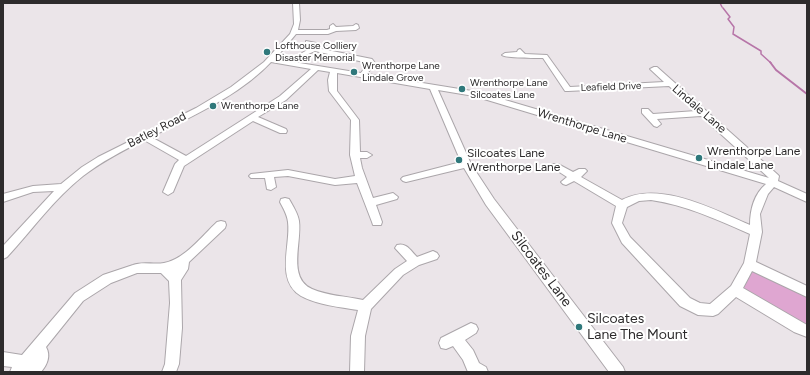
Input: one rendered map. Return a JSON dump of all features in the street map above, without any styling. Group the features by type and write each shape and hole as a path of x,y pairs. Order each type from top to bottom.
{"street":[{"path":"296,3 297,19 294,32 315,32 356,28 356,26"},
{"path":"335,30 352,33"},
{"name":"Batley Road","path":"3,254 64,188 78,175 95,163 230,91 270,60 294,32"},
{"path":"308,42 313,44 314,49"},
{"path":"304,54 314,49 370,60 372,64 363,75"},
{"name":"Leafield Drive","path":"505,55 521,53 523,56 544,56 568,89 671,84"},
{"name":"Wrenthorpe Lane","path":"270,60 475,94 773,183 807,198"},
{"path":"168,194 180,164 284,98 317,67"},
{"name":"Lindale Lane","path":"654,69 774,176 773,183"},
{"path":"335,70 332,80 333,91 354,120 355,155 360,179 377,222"},
{"path":"550,76 559,75"},
{"name":"Silcoates Lane","path":"434,88 447,124 466,164 490,202 618,372"},
{"path":"645,111 657,124"},
{"path":"651,117 704,113"},
{"path":"253,118 284,132"},
{"path":"144,137 186,160"},
{"path":"355,155 367,155"},
{"path":"406,179 466,164"},
{"path":"555,166 622,205"},
{"path":"254,176 269,174 296,174 335,182 360,179"},
{"path":"269,174 270,187"},
{"path":"756,232 683,203 659,196 638,197 622,205 617,223 623,235 686,302 698,309 713,310 735,290 750,264 756,232 755,214 763,192 773,183"},
{"path":"3,198 43,186 64,188"},
{"path":"24,200 29,189"},
{"path":"370,203 393,197"},
{"path":"284,205 293,215 290,224 295,236 292,266 297,286 305,292 365,306"},
{"path":"3,359 24,369 39,364 42,358 42,352 38,347 79,297 107,279 137,268 164,268 184,260 221,225"},
{"path":"402,248 416,262"},
{"path":"357,372 358,336 365,306 400,272 416,262 433,256"},
{"path":"169,372 172,364 175,328 175,279 182,269 184,260"},
{"path":"750,264 807,292"},
{"path":"164,268 175,279"},
{"path":"735,290 799,328 807,331"},
{"path":"471,329 450,340 468,355 474,368 481,372"}],"shaded area":[{"path":"750,264 807,292 807,331 735,290"}],"waterway":[{"path":"720,3 722,7"},
{"path":"723,8 730,17 728,19 734,27 733,34 761,51 761,54 770,62"},
{"path":"770,62 776,70 807,94"}],"place":[{"name":"Lofthouse Colliery Disaster Memorial","path":"267,52"},
{"name":"Wrenthorpe Lane Lindale Grove","path":"354,72"},
{"name":"Wrenthorpe Lane Silcoates Lane","path":"462,89"},
{"name":"Wrenthorpe Lane","path":"213,106"},
{"name":"Wrenthorpe Lane Lindale Lane","path":"699,158"},
{"name":"Silcoates Lane Wrenthorpe Lane","path":"459,160"},
{"name":"Silcoates Lane The Mount","path":"579,327"}]}
